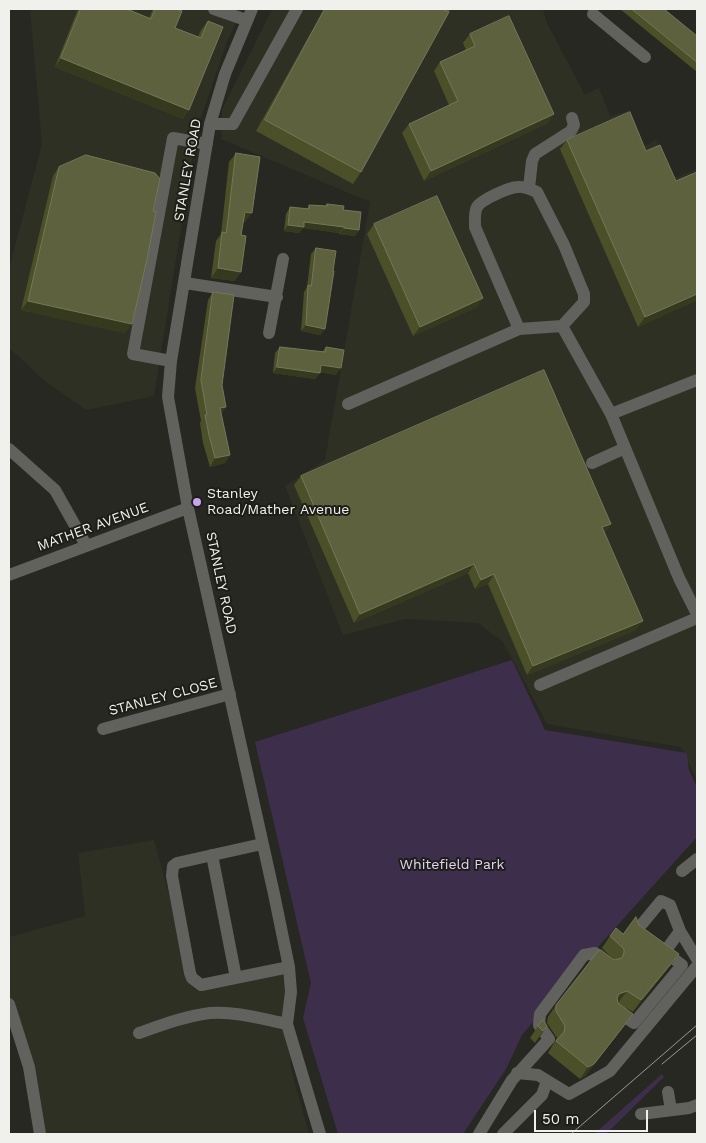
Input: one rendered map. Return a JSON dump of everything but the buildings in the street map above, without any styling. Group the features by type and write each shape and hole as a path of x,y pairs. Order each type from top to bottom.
{"street":[{"path":"214,9 249,14"},
{"path":"210,124 233,124 297,9"},
{"path":"592,11 645,57"},
{"name":"STANLEY ROAD","path":"249,14 225,74 210,124 171,362 168,397 188,508 289,967 290,992 287,1024 320,1134"},
{"path":"528,188 532,161 536,154 571,131 574,125 572,118"},
{"path":"171,362 133,354 173,138 207,144"},
{"path":"348,404 519,329 562,326 584,302 584,294 564,245 537,192 518,186 483,201 477,207 475,215 476,227 519,329"},
{"path":"269,333 283,260"},
{"path":"185,283 276,296"},
{"path":"562,326 611,414 679,578 697,614"},
{"path":"611,414 697,380"},
{"path":"592,463 625,448"},
{"path":"9,449 55,490 86,545"},
{"name":"MATHER AVENUE","path":"9,575 188,508"},
{"path":"540,685 697,618"},
{"name":"STANLEY CLOSE","path":"104,729 230,694"},
{"path":"262,844 177,863 173,866 171,870 190,973 192,978 201,985 289,967"},
{"path":"212,855 236,978"},
{"path":"682,871 697,859"},
{"path":"617,1011 634,1024 682,965 643,932 661,901 670,905 680,931 697,958"},
{"path":"668,946 680,931"},
{"path":"479,1134 518,1073 549,1039 539,1025 540,1014 584,955 595,953 608,964"},
{"path":"518,1073 538,1074 546,1081 569,1094 610,1071 697,966"},
{"path":"9,1004 29,1067 40,1134"},
{"path":"139,1033 174,1021 210,1013 241,1014 287,1024"},
{"path":"503,1134 542,1096 546,1081"},
{"path":"668,1092 671,1110"},
{"path":"641,1114 697,1105"}],"shaded area":[{"path":"30,9 243,9 228,39 197,129 154,396 86,410 46,382 9,348 9,268 42,144"},
{"path":"272,9 543,9 546,21 585,95 599,88 610,116 628,111 641,148 656,140 672,179 697,169 697,780 681,747 547,724 503,642 478,623 405,619 343,635 285,486 325,460 370,202 221,139 222,110"},
{"path":"154,840 195,990 283,971 291,1068 309,1134 46,1134 9,1006 9,937 85,916 78,853"}],"green space":[{"name":"Whitefield Park","path":"512,660 545,730 687,753 689,770 697,787 697,837 522,1035 506,1069 463,1134 338,1134 303,1018 311,983 255,742"},
{"path":"662,1074 664,1077 606,1134 594,1134"}],"tram line":[{"path":"571,1134 697,1025"},
{"path":"662,1064 697,1035"}],"place":[{"name":"Stanley Road/Mather Avenue","path":"197,502"}]}
